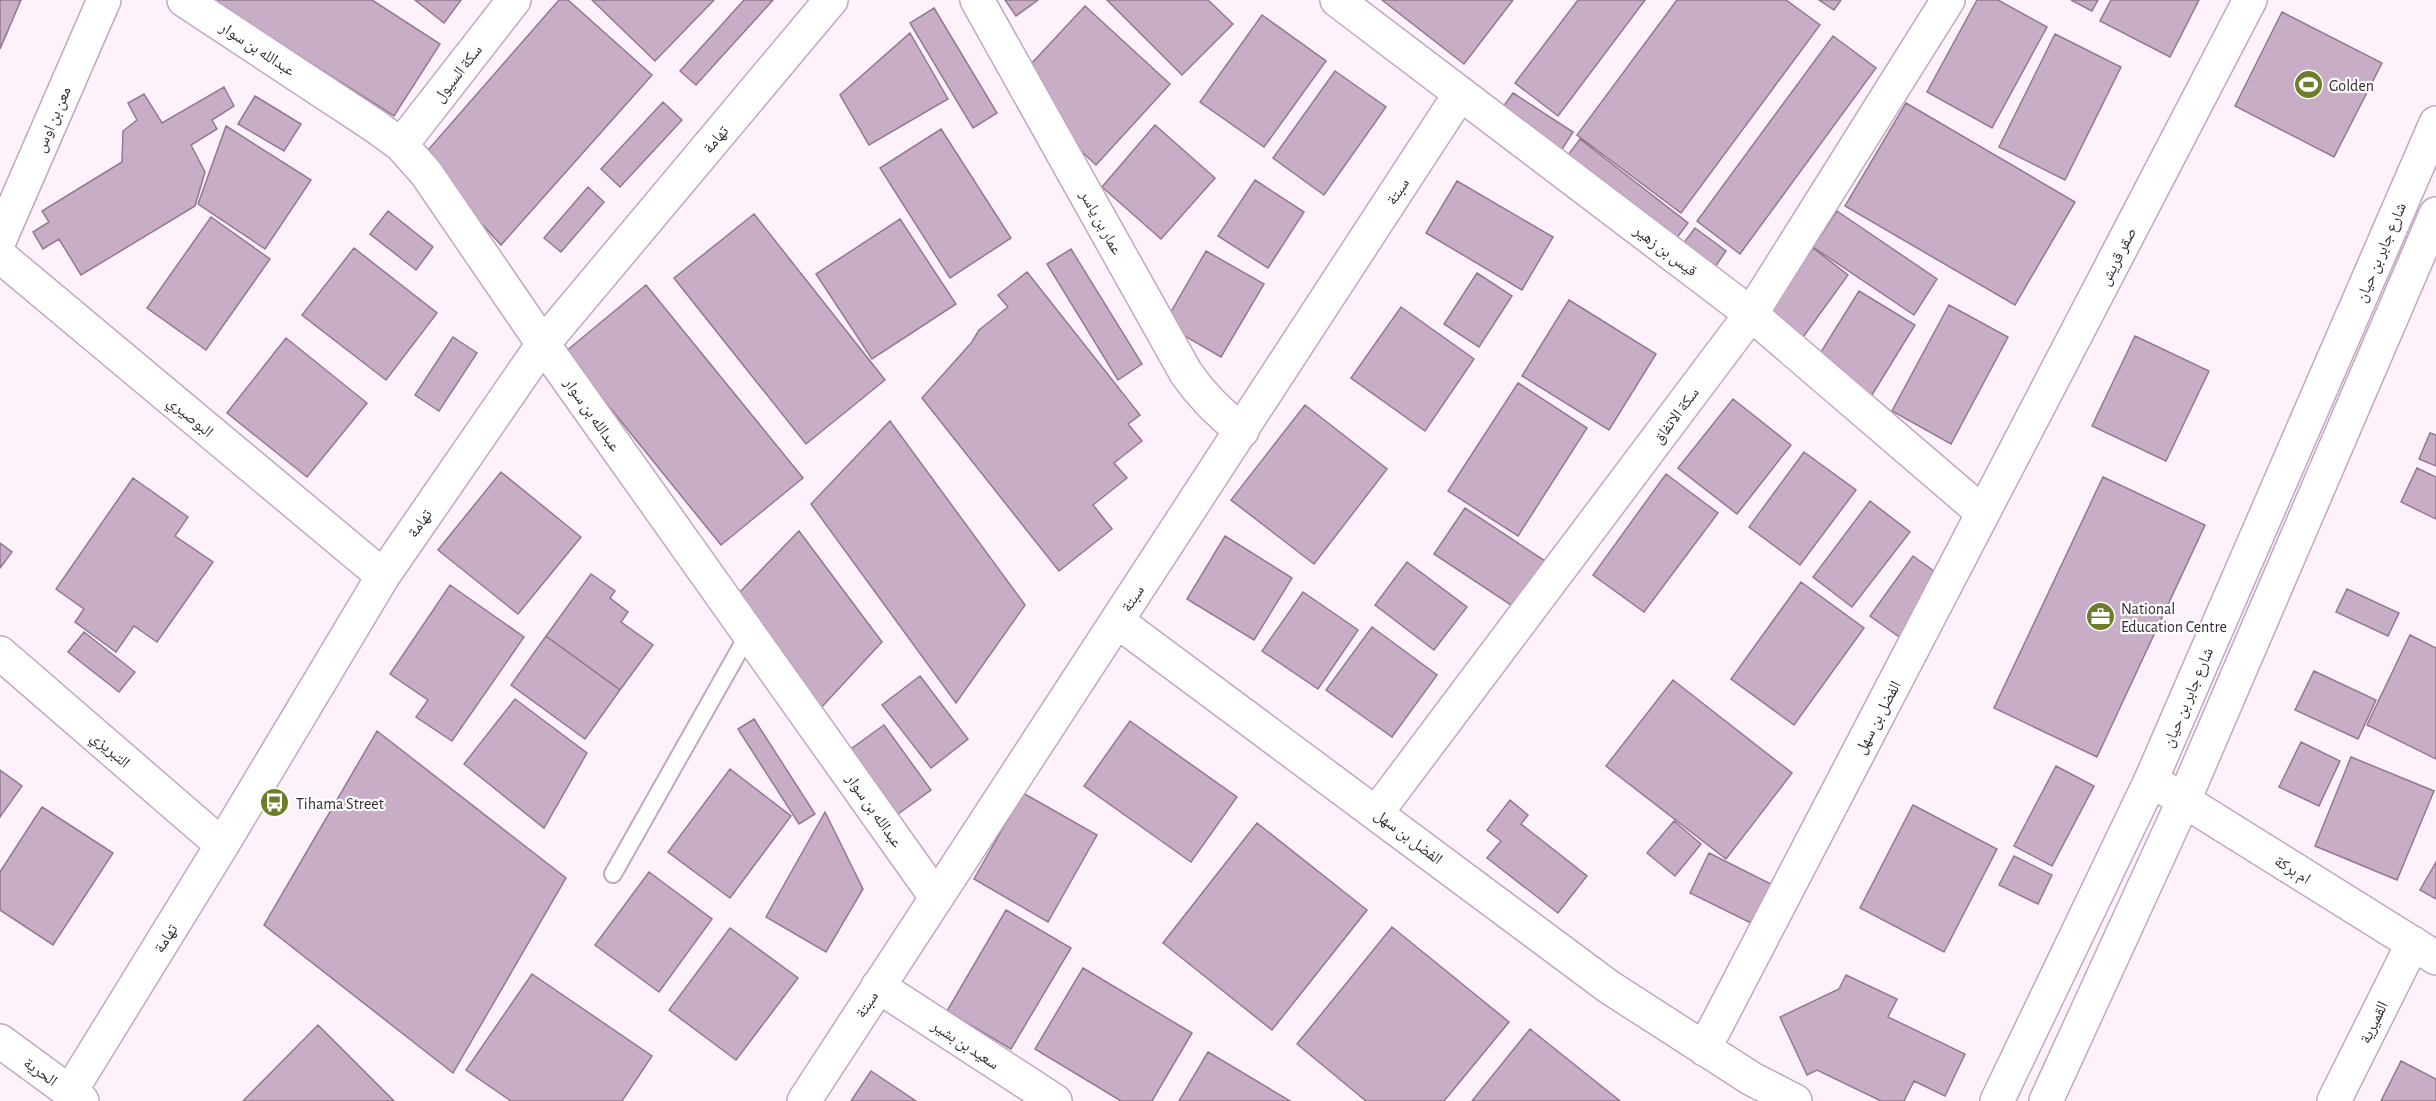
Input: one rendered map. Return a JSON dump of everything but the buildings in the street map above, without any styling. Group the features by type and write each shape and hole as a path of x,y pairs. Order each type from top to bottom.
{"street":[{"name":"معن بن اوس","path":"0,239 104,0"},
{"name":"عبدالله بن سوار","path":"184,0 401,145 426,173 543,344 936,897"},
{"name":"سكة السيول","path":"401,145 514,0"},
{"name":"تهامة","path":"76,1096 222,845 383,576 543,344 831,0"},
{"name":"عمار بن ياسر","path":"977,0 1186,373 1220,414 1242,431"},
{"name":"قيس بن زهير","path":"1337,0 1751,314 1983,513"},
{"name":"سكة الاتفاق","path":"1377,812 1751,314 1948,0"},
{"name":"صقر قريش","path":"1983,513 2250,0"},
{"name":"سبتة","path":"804,1101 1460,94"},
{"name":"شارع جابر بن حيان","path":"1996,1101 2151,780 2436,123"},
{"path":"2046,1101 2184,800 2436,214"},
{"name":"البوصيري","path":"0,256 383,576"},
{"name":"الفضل بن سهل","path":"1704,1049 1983,513"},
{"name":"الفضل بن سهل","path":"1117,621 1377,812 1609,987 1752,1079 1795,1101"},
{"name":"التبريزي","path":"0,653 222,845"},
{"name":"ام بركة","path":"2151,780 2424,950"},
{"name":"القميرية","path":"2334,1101 2424,950"},
{"name":"سعيد بن بشير","path":"878,986 1055,1101"},
{"name":"الحرية","path":"0,1041 76,1096"}],"lane":[{"path":"613,874 749,633"}],"place":[{"name":"Golden","path":"2308,85"},
{"name":"National Education Centre","path":"2100,617"},
{"name":"Tihama Street","path":"275,803"}]}
